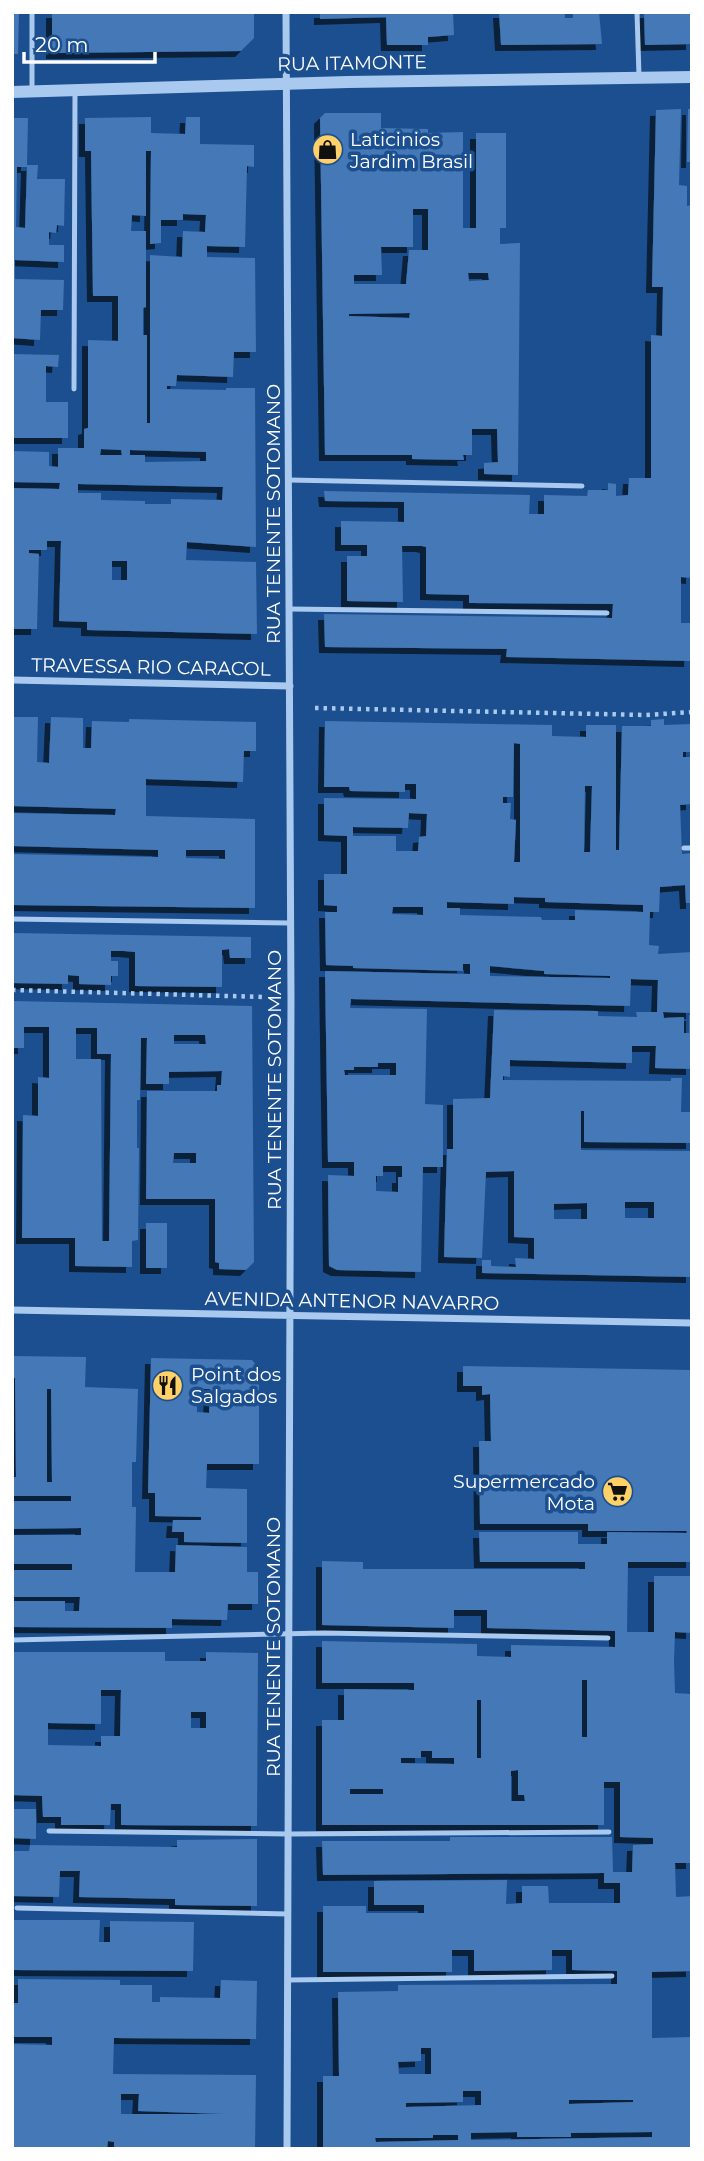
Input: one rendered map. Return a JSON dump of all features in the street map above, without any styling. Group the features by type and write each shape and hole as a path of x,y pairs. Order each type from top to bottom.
{"street":[{"name":"RUA TENENTE SOTOMANO","path":"286,12 291,998 287,2149"},
{"name":"RUA ITAMONTE","path":"12,92 692,77"},
{"name":"TRAVESSA RIO CARACOL","path":"12,680 290,686"},
{"name":"AVENIDA ANTENOR NAVARRO","path":"12,1310 692,1323"}],"lane":[{"path":"32,12 32,92"},
{"path":"637,12 639,78"},
{"path":"74,389 75,92"},
{"path":"289,480 582,486"},
{"path":"289,609 607,613"},
{"path":"684,848 692,848"},
{"path":"12,919 290,923"},
{"path":"12,1640 287,1633 608,1638"},
{"path":"49,1831 609,1832"},
{"path":"17,1908 288,1914"},
{"path":"288,1980 612,1976"}],"path":[{"path":"290,707 646,715 692,712"},
{"path":"12,990 291,998"}],"building":[{"path":"12,12 19,12 18,54 12,54"},
{"path":"52,12 254,12 254,38 241,51 52,53"},
{"path":"320,12 453,12 454,35 428,37 428,45 387,45 386,17 320,19"},
{"path":"499,12 565,12 565,18 573,18 573,12 599,12 602,44 501,45"},
{"path":"644,12 692,12 692,44 645,45"},
{"path":"681,109 679,185 687,186 687,206 692,205 692,578 681,577 681,623 692,623 690,661 506,657 507,649 325,647 324,614 612,618 613,604 469,603 469,595 426,594 426,547 422,546 402,546 403,602 347,601 347,556 367,556 367,545 341,545 341,521 404,522 404,502 325,501 324,491 530,495 529,514 544,514 544,495 587,496 588,490 608,490 608,483 616,484 616,496 628,495 629,478 651,478 651,335 662,336 663,287 652,287 656,110"},
{"path":"688,109 692,109 692,162 687,162"},
{"path":"325,113 381,113 381,128 428,129 428,133 463,132 463,228 476,228 476,133 506,133 506,228 500,228 500,244 520,243 518,475 484,474 484,463 498,462 497,429 472,429 472,455 463,455 464,460 412,459 412,455 325,455 320,118","holes":["413,209 428,209 428,250 409,250 406,284 354,284 354,275 382,275 381,247 413,247","468,273 488,273 489,280 469,281","410,313 409,318 349,314"]},
{"path":"151,117 151,133 185,134 186,117 200,117 200,144 254,145 254,167 247,166 245,247 207,246 207,257 255,258 256,352 234,352 233,377 177,375 176,386 167,386 167,389 255,388 256,547 187,542 186,560 256,562 257,634 87,630 87,622 59,621 61,541 47,541 47,550 29,550 29,553 39,554 37,629 12,629 12,488 59,489 60,483 12,482 12,451 49,452 49,466 58,467 58,448 84,448 84,429 88,428 88,340 118,341 118,296 93,296 91,151 85,151 85,118","holes":["146,151 151,151 150,244 161,243 161,220 183,220 183,214 206,215 205,232 183,231 182,257 150,255 150,423 147,423 147,335 143,335 143,308 146,307 146,231 131,231 132,215 146,216","101,449 121,450 122,455 100,455","130,450 206,452 206,461 145,462 145,455 130,455","78,484 223,487 222,500 171,499 171,504 101,500 101,493 78,493","112,561 127,561 127,580 112,580"]},
{"path":"12,118 28,118 27,165 38,165 37,179 65,179 64,226 57,225 56,233 49,232 49,245 64,245 64,262 15,260 15,279 12,279","holes":["17,167 27,167 25,228 16,227"]},
{"path":"12,279 64,280 63,310 41,310 40,340 12,338"},
{"path":"12,354 59,355 58,367 46,366 46,402 68,402 68,438 12,438"},
{"path":"12,717 38,717 37,762 49,763 51,717 83,718 83,748 91,748 92,721 129,722 129,719 256,722 256,751 244,751 243,782 146,779 146,816 255,819 255,908 12,905 12,854 158,857 158,850 12,846 12,813 115,815 116,809 12,806","holes":["186,850 225,850 225,859 186,858"]},
{"path":"664,719 664,725 692,724 692,752 683,752 683,757 692,757 692,804 680,805 682,854 692,853 692,903 686,903 685,885 660,887 659,912 650,912 649,945 659,946 658,954 692,952 692,1013 663,1012 664,1018 684,1017 684,1033 689,1033 689,1015 692,1015 692,1069 655,1068 656,1046 632,1046 632,1063 510,1060 510,1077 503,1076 503,1080 671,1081 671,1078 682,1078 681,1112 692,1112 692,1143 584,1142 584,1111 581,1111 581,1150 692,1151 692,1277 482,1273 482,1260 491,1260 491,1266 516,1267 515,1258 534,1259 534,1238 514,1237 514,1171 486,1172 482,1258 444,1257 447,1149 453,1149 453,1099 490,1098 494,1010 598,1011 598,1016 637,1017 636,1012 657,1012 658,980 631,979 630,1006 351,999 350,1008 427,1009 425,1104 443,1105 443,1167 423,1167 421,1272 337,1270 329,1266 328,1175 354,1176 354,1162 328,1162 325,971 470,974 470,964 463,964 463,971 326,965 325,912 337,912 337,906 324,905 324,874 347,874 347,836 324,835 324,798 416,799 416,784 405,784 405,792 350,791 349,787 324,787 325,721 552,725 552,736 586,737 586,725 616,725 616,850 619,850 622,726 651,726 651,720","holes":["514,743 520,744 520,862 514,862 516,820 510,819 511,803 503,803 503,797 513,797","585,786 592,786 590,852 584,852","409,813 427,814 426,836 419,837 418,851 396,851 396,836 353,836 353,827 408,828","514,897 545,898 545,902 643,905 643,912 575,910 575,920 542,920 541,917 460,915 460,908 447,908 447,902 514,904","393,907 423,907 423,915 392,914","490,966 544,971 544,974 610,978 490,976","378,1063 396,1063 396,1075 345,1075 344,1070 354,1070 354,1067 378,1067","383,1166 402,1166 402,1177 398,1177 398,1192 376,1191 376,1176 383,1176","625,1202 654,1202 654,1218 625,1218","587,1203 587,1219 554,1219 554,1204"]},
{"path":"12,933 251,937 251,958 230,958 229,949 222,950 222,987 135,986 135,952 124,951 111,951 111,961 118,961 118,976 111,976 111,985 79,984 79,976 68,975 68,984 12,983"},
{"path":"12,1001 252,1006 254,1262 246,1270 219,1269 219,1263 215,1262 215,1199 146,1199 147,1091 217,1091 217,1085 221,1085 222,1071 169,1072 169,1084 146,1084 147,1038 141,1038 140,1100 137,1100 138,1240 132,1241 132,1267 75,1266 75,1238 22,1238 23,1115 38,1116 38,1077 49,1078 49,1027 24,1027 24,1048 12,1048","holes":["76,1028 97,1028 97,1054 111,1054 109,1241 102,1241 101,1059 76,1059","174,1035 205,1035 206,1044 174,1044","174,1153 196,1153 196,1163 173,1163"]},
{"path":"146,1223 167,1223 167,1268 146,1268"},
{"path":"12,1356 86,1357 85,1387 138,1389 136,1462 132,1462 132,1507 136,1507 135,1572 175,1572 176,1545 247,1547 247,1572 258,1572 258,1604 228,1604 227,1620 172,1619 172,1628 12,1627 12,1601 65,1601 65,1611 79,1611 80,1597 12,1597 12,1570 72,1570 72,1564 12,1564 12,1535 81,1535 81,1528 12,1529 12,1501 71,1501 71,1496 12,1496 12,1477 16,1477 15,1378 12,1378","holes":["47,1389 51,1389 52,1482 47,1482"]},
{"path":"151,1358 252,1360 259,1368 259,1464 207,1464 206,1488 247,1489 247,1543 184,1542 184,1532 172,1532 173,1520 201,1520 201,1517 155,1516 155,1493 148,1493","holes":["197,1389 210,1389 209,1413 197,1412"]},
{"path":"463,1366 692,1370 692,1562 628,1562 627,1632 654,1632 654,1576 692,1576 692,1633 675,1632 674,1661 675,1693 691,1694 692,1699 692,1863 675,1863 676,1897 692,1896 692,1971 652,1972 652,2038 692,2037 692,2149 323,2149 323,2076 339,2076 338,1992 398,1991 398,1985 617,1984 617,1971 572,1970 572,1950 552,1950 552,1970 474,1971 474,1950 452,1950 452,1972 323,1972 323,1906 366,1906 366,1913 424,1913 424,1905 374,1905 374,1881 507,1880 506,1904 522,1903 522,1886 548,1886 549,1903 620,1903 620,1883 604,1883 604,1873 323,1875 322,1841 450,1841 450,1837 612,1837 613,1872 632,1872 633,1845 653,1844 653,1838 620,1837 620,1782 604,1782 604,1825 322,1825 322,1720 344,1720 344,1689 414,1690 414,1683 322,1683 322,1641 477,1644 477,1656 511,1657 511,1645 615,1647 615,1631 487,1628 487,1610 454,1610 454,1628 322,1625 322,1561 363,1562 363,1569 585,1569 585,1562 480,1562 479,1532 578,1532 578,1544 607,1544 607,1532 687,1533 588,1531 588,1524 480,1524 479,1441 491,1441 490,1394 482,1395 482,1386 463,1386","holes":["582,1680 587,1680 587,1737 582,1737","477,1700 481,1700 481,1758 477,1758","421,1751 432,1751 432,1758 454,1758 454,1764 401,1763 401,1758 421,1758","518,1770 518,1795 524,1795 525,1801 511,1801 511,1771","350,1789 383,1789 383,1794 350,1794","421,2048 431,2048 431,2074 399,2074 398,2062 421,2061","463,2091 481,2091 481,2105 406,2107 406,2103 463,2102","569,2100 633,2102 569,2104","517,2132 517,2137 571,2137 571,2133 652,2132 652,2137 471,2140 471,2133","458,2135 458,2140 376,2142 375,2138"]},
{"path":"12,1652 165,1652 165,1661 206,1661 206,1652 258,1653 257,1826 121,1825 121,1804 111,1804 110,1825 61,1825 61,1817 43,1817 42,1796 12,1795","holes":["101,1690 121,1690 120,1736 101,1736 101,1746 48,1745 48,1723 101,1724","191,1712 206,1712 206,1728 191,1728"]},
{"path":"12,1809 36,1809 36,1839 12,1838"},
{"path":"257,1839 257,1906 175,1905 175,1899 79,1897 80,1871 60,1871 59,1897 12,1896 12,1851 29,1851 30,1845 177,1847 177,1840"},
{"path":"12,1920 100,1920 99,1942 110,1942 110,1921 194,1922 193,1971 12,1970"},
{"path":"18,1979 120,1980 120,1985 152,1985 152,2002 160,2002 160,1997 220,1998 221,1980 257,1981 256,2039 114,2038 113,2074 256,2075 255,2149 114,2149 114,2142 108,2141 107,2149 12,2149 12,2044 52,2045 52,2037 12,2037 12,2003 18,2003","holes":["121,2094 139,2094 138,2111 224,2114 121,2114"]}],"place":[{"name":"Laticinios Jardim Brasil","path":"327,150"},
{"name":"Point dos Salgados","path":"168,1385"},
{"name":"Supermercado Mota","path":"618,1492"}]}
